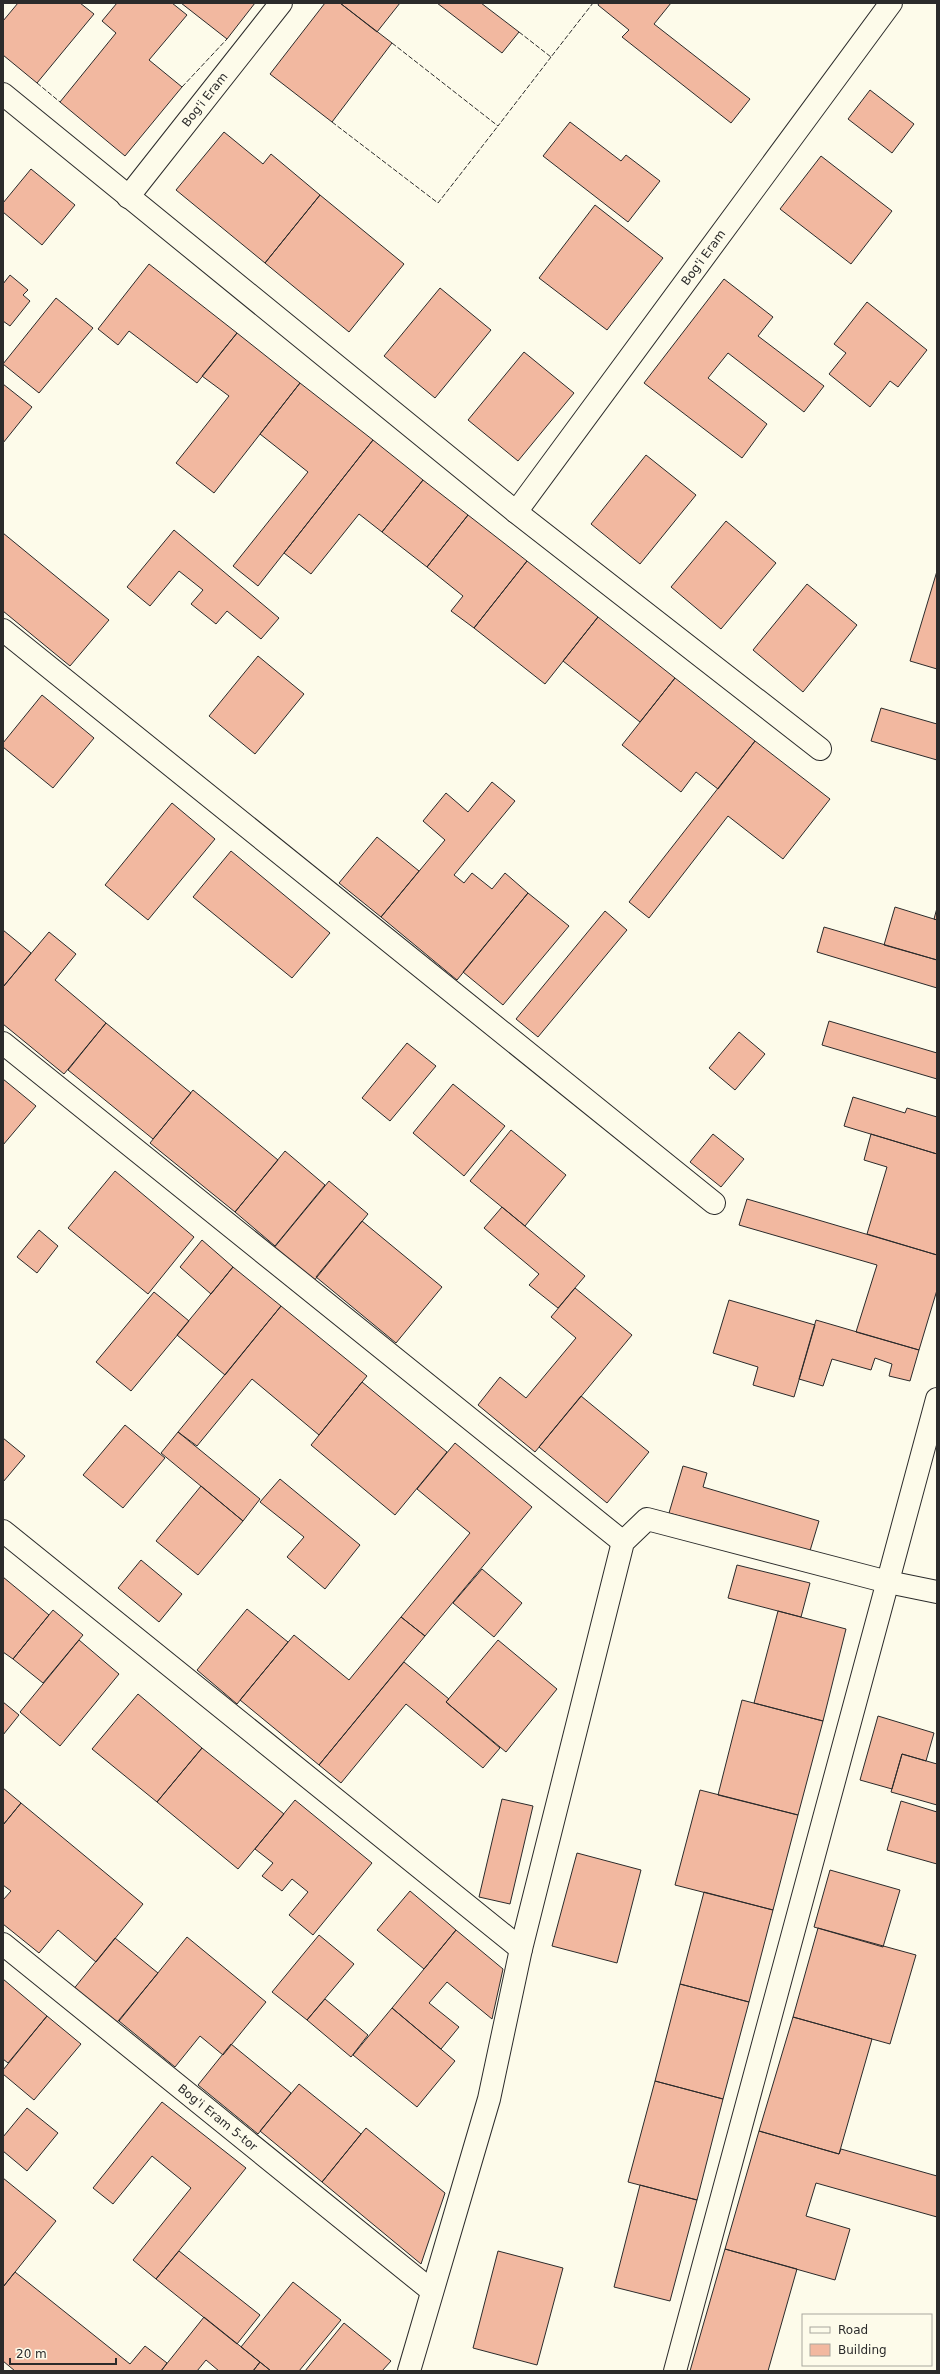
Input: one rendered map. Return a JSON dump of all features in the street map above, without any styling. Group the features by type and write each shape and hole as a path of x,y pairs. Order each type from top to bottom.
{"street":[{"name":"Bog'i Eram","path":"128,197 281,3"},
{"name":"Bog'i Eram","path":"516,512 891,3"},
{"path":"3,94 516,512 820,749"},
{"path":"3,630 714,1203"},
{"path":"3,1043 623,1542"},
{"path":"675,2371 937,1399"},
{"path":"409,2371 489,2099 521,1949 623,1542 647,1519 888,1582 937,1592"},
{"path":"3,1531 521,1949"},
{"name":"Bog'i Eram 5-tor","path":"3,1944 432,2291"}],"building":[{"path":"18,3 80,3 94,14 37,83 3,55 3,21"},
{"path":"117,3 172,3 187,15 149,60 182,87 125,156 60,102 116,33 102,21"},
{"path":"181,3 255,3 227,39"},
{"path":"325,3 340,3 392,43 332,122 270,74"},
{"path":"340,3 400,3 377,32"},
{"path":"437,3 481,3 519,32 502,53"},
{"path":"599,3 671,3 654,24 750,99 731,123 622,37 629,30 598,5"},
{"path":"870,90 914,124 892,153 848,119"},
{"path":"570,122 621,161 626,155 660,181 628,222 543,156"},
{"path":"224,132 263,164 271,154 320,195 265,263 176,190"},
{"path":"821,156 892,211 851,264 780,209"},
{"path":"31,169 75,205 42,245 3,212 3,203"},
{"path":"320,195 404,264 349,332 265,263"},
{"path":"595,205 663,258 607,330 539,278"},
{"path":"149,264 237,333 197,383 129,331 118,345 98,329"},
{"path":"10,275 28,290 23,295 30,301 10,326 3,321 3,284"},
{"path":"724,279 773,317 758,336 824,386 804,412 728,353 708,378 767,424 742,458 644,383"},
{"path":"440,288 491,330 435,398 384,356"},
{"path":"56,298 93,328 39,393 3,364"},
{"path":"867,302 927,350 898,387 890,381 870,407 829,374 846,353 834,344"},
{"path":"237,333 300,383 214,493 176,463 229,396 202,376"},
{"path":"524,352 574,393 518,461 468,420"},
{"path":"300,383 373,440 258,586 233,566 308,472 260,434"},
{"path":"3,384 32,407 3,443"},
{"path":"373,440 423,480 382,532 359,514 311,574 284,553"},
{"path":"646,455 696,495 640,564 591,524"},
{"path":"423,480 468,515 427,567 382,532"},
{"path":"468,515 527,561 474,628 451,611 463,596 427,567"},
{"path":"726,521 776,563 721,629 671,587"},
{"path":"174,530 279,618 261,639 227,611 216,624 191,604 203,590 179,571 150,606 127,587"},
{"path":"3,533 109,620 70,666 3,611"},
{"path":"527,561 598,617 545,684 474,628"},
{"path":"937,571 937,669 910,661"},
{"path":"807,584 857,625 803,692 753,650"},
{"path":"598,617 675,678 640,722 563,661"},
{"path":"258,656 304,694 255,754 209,716"},
{"path":"675,678 755,741 718,789 696,772 681,792 622,745"},
{"path":"42,695 94,738 53,788 3,747 3,743"},
{"path":"881,708 937,724 937,760 871,741"},
{"path":"755,741 830,799 783,859 728,816 649,918 629,902"},
{"path":"492,782 515,801 454,875 464,883 472,873 492,889 505,873 528,893 457,980 381,917 445,840 423,821 446,793 468,812"},
{"path":"172,803 215,839 148,920 105,885"},
{"path":"377,837 419,871 381,917 339,883"},
{"path":"231,851 330,933 292,978 193,897"},
{"path":"528,893 569,926 503,1005 463,972"},
{"path":"895,907 937,920 937,960 884,945"},
{"path":"937,908 937,920 934,919"},
{"path":"605,911 627,930 538,1037 516,1019"},
{"path":"824,927 937,960 937,988 817,952"},
{"path":"3,930 31,953 3,987"},
{"path":"49,932 76,954 55,980 106,1023 64,1074 3,1024 3,987"},
{"path":"829,1021 937,1053 937,1079 822,1045"},
{"path":"106,1023 191,1093 153,1139 68,1070"},
{"path":"739,1032 765,1054 735,1090 709,1068"},
{"path":"407,1043 436,1066 390,1121 362,1098"},
{"path":"3,1079 36,1106 3,1145"},
{"path":"453,1084 505,1126 464,1176 413,1133"},
{"path":"193,1090 278,1160 235,1212 150,1143"},
{"path":"853,1097 905,1113 907,1108 937,1117 937,1154 844,1126"},
{"path":"511,1130 566,1175 525,1226 470,1181"},
{"path":"713,1134 744,1159 721,1187 690,1162"},
{"path":"871,1134 937,1154 937,1255 867,1234 887,1167 864,1160"},
{"path":"285,1151 325,1185 275,1246 235,1212"},
{"path":"115,1171 194,1237 148,1294 68,1228"},
{"path":"329,1181 368,1214 313,1282 273,1249"},
{"path":"747,1199 937,1255 937,1290 919,1350 856,1332 877,1265 739,1225"},
{"path":"502,1207 585,1276 558,1308 529,1285 539,1274 484,1228"},
{"path":"362,1221 442,1287 396,1343 316,1277"},
{"path":"39,1230 58,1246 37,1273 17,1257"},
{"path":"202,1240 233,1267 211,1294 180,1267"},
{"path":"233,1267 281,1306 225,1375 177,1335"},
{"path":"575,1288 632,1335 535,1452 478,1405 500,1377 526,1398 576,1338 551,1317"},
{"path":"154,1292 189,1321 131,1391 96,1362"},
{"path":"729,1300 815,1325 794,1397 753,1385 758,1367 713,1353"},
{"path":"281,1306 367,1376 319,1435 252,1379 197,1446 178,1432"},
{"path":"816,1320 919,1350 910,1381 889,1376 892,1364 875,1358 871,1370 832,1359 823,1386 799,1379"},
{"path":"362,1382 447,1452 395,1515 311,1445"},
{"path":"581,1396 649,1452 607,1503 539,1447"},
{"path":"125,1425 165,1458 123,1508 83,1475"},
{"path":"178,1432 260,1499 243,1521 161,1453"},
{"path":"3,1438 25,1456 3,1482"},
{"path":"455,1443 532,1507 425,1636 401,1617 470,1533 417,1489"},
{"path":"683,1466 707,1473 703,1487 819,1521 809,1554 669,1513"},
{"path":"280,1479 360,1545 325,1589 287,1557 304,1537 260,1502"},
{"path":"201,1486 243,1521 198,1575 156,1541"},
{"path":"141,1560 182,1594 159,1622 118,1588"},
{"path":"737,1565 810,1583 801,1617 728,1598"},
{"path":"482,1569 522,1603 494,1637 453,1603"},
{"path":"3,1577 49,1615 13,1659 3,1652"},
{"path":"247,1609 288,1642 237,1704 197,1670"},
{"path":"53,1610 83,1635 43,1683 13,1659"},
{"path":"778,1611 846,1629 823,1721 754,1703"},
{"path":"401,1617 425,1636 319,1765 240,1700 294,1635 349,1680"},
{"path":"79,1640 119,1674 60,1746 20,1712"},
{"path":"498,1640 557,1689 506,1752 446,1702"},
{"path":"404,1662 449,1699 446,1702 500,1748 483,1768 406,1704 341,1783 319,1765"},
{"path":"138,1694 202,1748 157,1802 92,1749"},
{"path":"742,1700 823,1721 798,1815 718,1795"},
{"path":"3,1702 19,1715 3,1735"},
{"path":"878,1716 934,1733 926,1761 902,1754 892,1789 860,1780"},
{"path":"202,1748 284,1814 238,1869 157,1802"},
{"path":"902,1754 937,1764 937,1805 891,1792"},
{"path":"3,1788 21,1803 3,1825"},
{"path":"700,1790 798,1815 773,1910 675,1885"},
{"path":"502,1799 533,1806 510,1904 479,1897"},
{"path":"295,1800 372,1863 313,1935 289,1915 308,1892 292,1879 282,1891 262,1876 273,1863 255,1849"},
{"path":"901,1801 937,1812 937,1864 887,1850"},
{"path":"21,1803 143,1904 96,1962 58,1930 39,1953 3,1924 3,1900 11,1891 3,1885 3,1825"},
{"path":"577,1853 641,1870 617,1963 552,1946"},
{"path":"830,1870 900,1890 883,1947 814,1927"},
{"path":"410,1891 456,1930 424,1969 377,1930"},
{"path":"704,1892 773,1910 749,2002 680,1984"},
{"path":"818,1928 916,1955 890,2044 793,2017"},
{"path":"456,1930 503,1969 492,2019 447,1982 429,2003 459,2027 441,2049 392,2008"},
{"path":"319,1935 354,1964 307,2020 272,1992"},
{"path":"187,1937 266,2002 223,2055 200,2036 175,2067 119,2021"},
{"path":"115,1938 158,1973 114,2026 72,1991"},
{"path":"3,1979 47,2016 8,2063 3,2059"},
{"path":"680,1984 749,2002 723,2099 655,2081"},
{"path":"325,1999 368,2035 351,2057 307,2020"},
{"path":"392,2008 455,2061 417,2107 353,2055"},
{"path":"47,2016 81,2044 34,2100 3,2074 3,2070"},
{"path":"793,2017 872,2039 839,2154 759,2131"},
{"path":"231,2044 291,2093 258,2134 198,2085"},
{"path":"655,2081 723,2099 697,2200 628,2182"},
{"path":"299,2084 361,2134 322,2182 260,2131"},
{"path":"162,2102 246,2168 156,2279 133,2260 191,2188 152,2156 113,2204 93,2188"},
{"path":"27,2108 58,2133 27,2171 3,2151 3,2137"},
{"path":"366,2128 445,2193 421,2264 322,2182"},
{"path":"759,2131 839,2154 841,2149 937,2176 937,2217 816,2183 806,2216 850,2229 835,2280 725,2249"},
{"path":"3,2178 56,2221 3,2287"},
{"path":"640,2185 697,2200 670,2301 614,2287"},
{"path":"725,2249 797,2269 768,2371 690,2371"},
{"path":"179,2251 260,2315 237,2344 156,2279"},
{"path":"498,2251 563,2268 537,2365 473,2348"},
{"path":"15,2272 130,2364 145,2346 167,2363 161,2371 15,2371 3,2361 3,2287"},
{"path":"293,2282 341,2320 299,2371 271,2371 241,2347"},
{"path":"204,2317 260,2362 253,2371 219,2371 206,2360 197,2371 161,2371"},
{"path":"344,2323 391,2361 382,2371 305,2371"},
{"path":"260,2362 271,2371 253,2371"}],"fence":[{"path":"519,32 551,57 593,3"},
{"path":"182,87 227,39"},
{"path":"392,43 498,126 551,57"},
{"path":"37,83 60,102"},
{"path":"332,122 438,203 498,126"}]}
